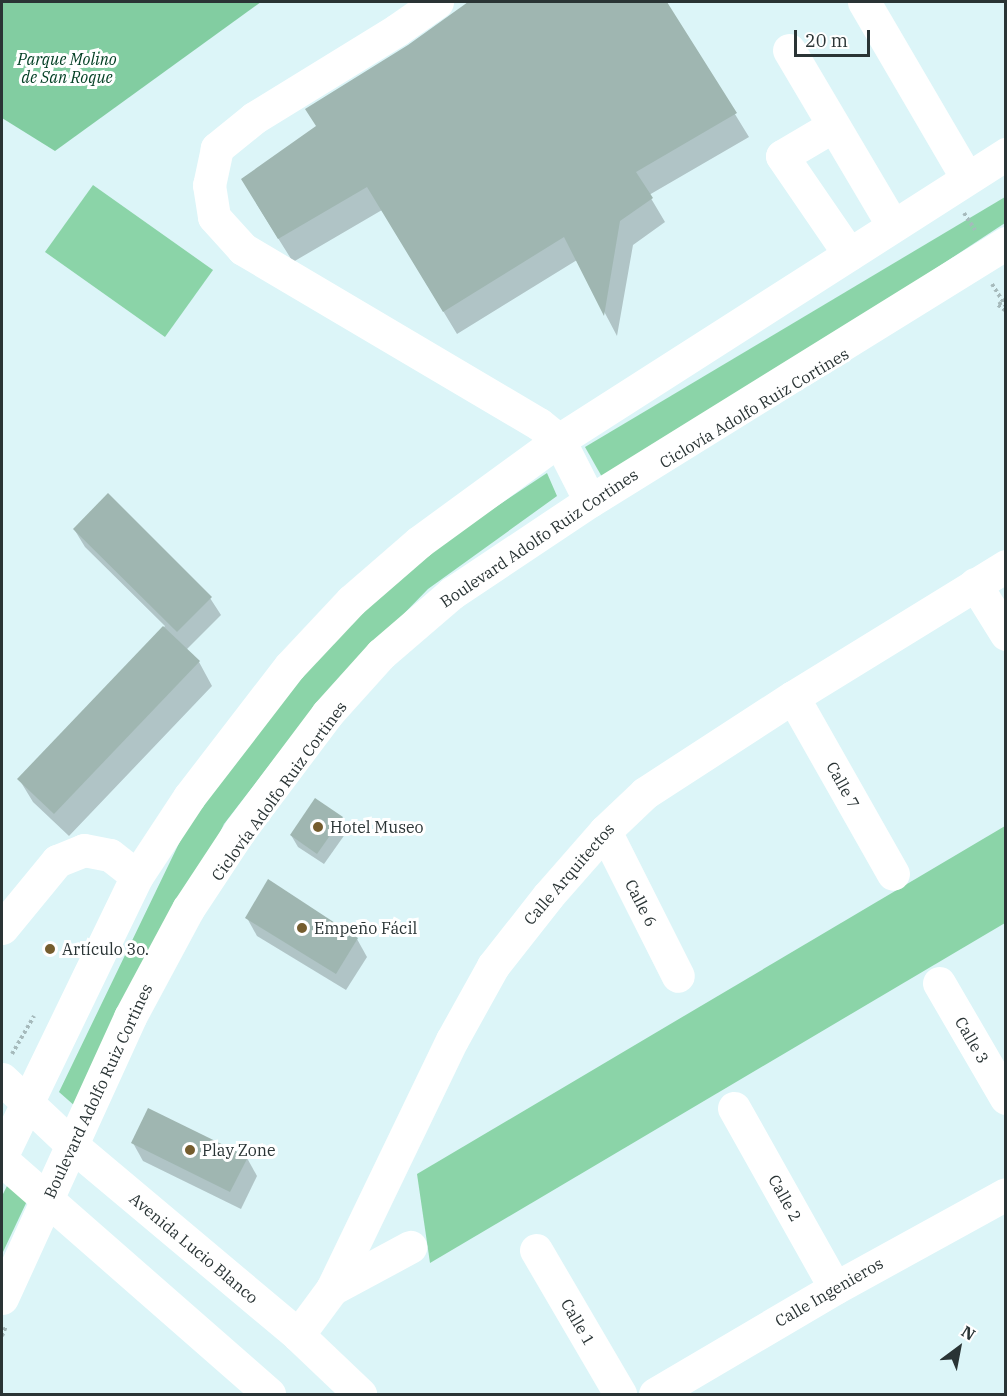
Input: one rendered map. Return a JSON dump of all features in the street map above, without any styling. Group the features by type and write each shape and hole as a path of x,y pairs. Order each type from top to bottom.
{"main road":[{"path":"437,2 397,30 254,118 217,148 209,185 214,217 243,249 506,404 559,440 590,501"},
{"path":"864,2 967,178"},
{"path":"789,50 893,226"},
{"path":"833,126 782,156 849,254"},
{"path":"2,1155 137,876 189,797 275,684 351,601 419,542 559,440 1005,154"},
{"name":"Boulevard Adolfo Ruiz Cortines","path":"6,1307 46,1202 130,1017 188,909 240,830 327,714 381,654 452,593 590,501 1005,243"},
{"name":"Calle Arquitectos","path":"298,1335 332,1289 452,1040 493,966 548,896 604,831 645,793 793,697 1005,566"},
{"path":"975,584 1005,634"},
{"name":"Calle 7","path":"793,697 893,874"},
{"name":"Calle 6","path":"604,831 678,976"},
{"path":"2,928 57,861 84,850 110,855 137,876"},
{"name":"Calle 3","path":"939,983 1005,1098"},
{"name":"Avenida Lucio Blanco","path":"2,1079 73,1146 298,1335 360,1395"},
{"name":"Calle 2","path":"734,1108 835,1288"},
{"path":"2,1160 46,1202 262,1392"},
{"name":"Calle Ingenieros","path":"656,1395 835,1288 1005,1194"},
{"path":"332,1289 410,1247"},
{"name":"Calle 1","path":"536,1250 620,1395"}],"path":[{"path":"1004,310 998,305 1005,299"},
{"path":"2,1336 6,1307"}],"green space":[{"name":"Parque Molino de San Roque","path":"2,2 261,2 55,151 2,118"},
{"path":"93,185 213,270 165,337 45,252"},
{"path":"1005,197 1005,223 821,344 602,477 585,447"},
{"path":"547,473 557,496 428,589 319,701 224,824 84,1114 59,1092 197,806 297,676 414,561"},
{"path":"1005,826 1005,923 430,1263 417,1174"},
{"path":"9,1182 28,1199 2,1254 2,1196"}],"building":[{"path":"468,2 667,2 737,113 636,172 653,198 620,221 604,316 564,237 443,312 367,187 278,239 241,179 316,126 305,109 408,45"},
{"path":"108,493 212,597 177,632 73,529"},
{"path":"163,626 200,661 54,814 17,779"},
{"path":"315,798 343,817 317,854 290,835"},
{"name":"Empeño Fácil","path":"268,879 358,938 336,974 245,918"},
{"name":"Play Zone","path":"148,1108 248,1157 230,1192 131,1143"}],"place":[{"name":"Hotel Museo","path":"318,827"},
{"name":"Empeño Fácil","path":"302,928"},
{"name":"Artículo 3o.","path":"50,949"},
{"name":"Play Zone","path":"190,1150"}]}
